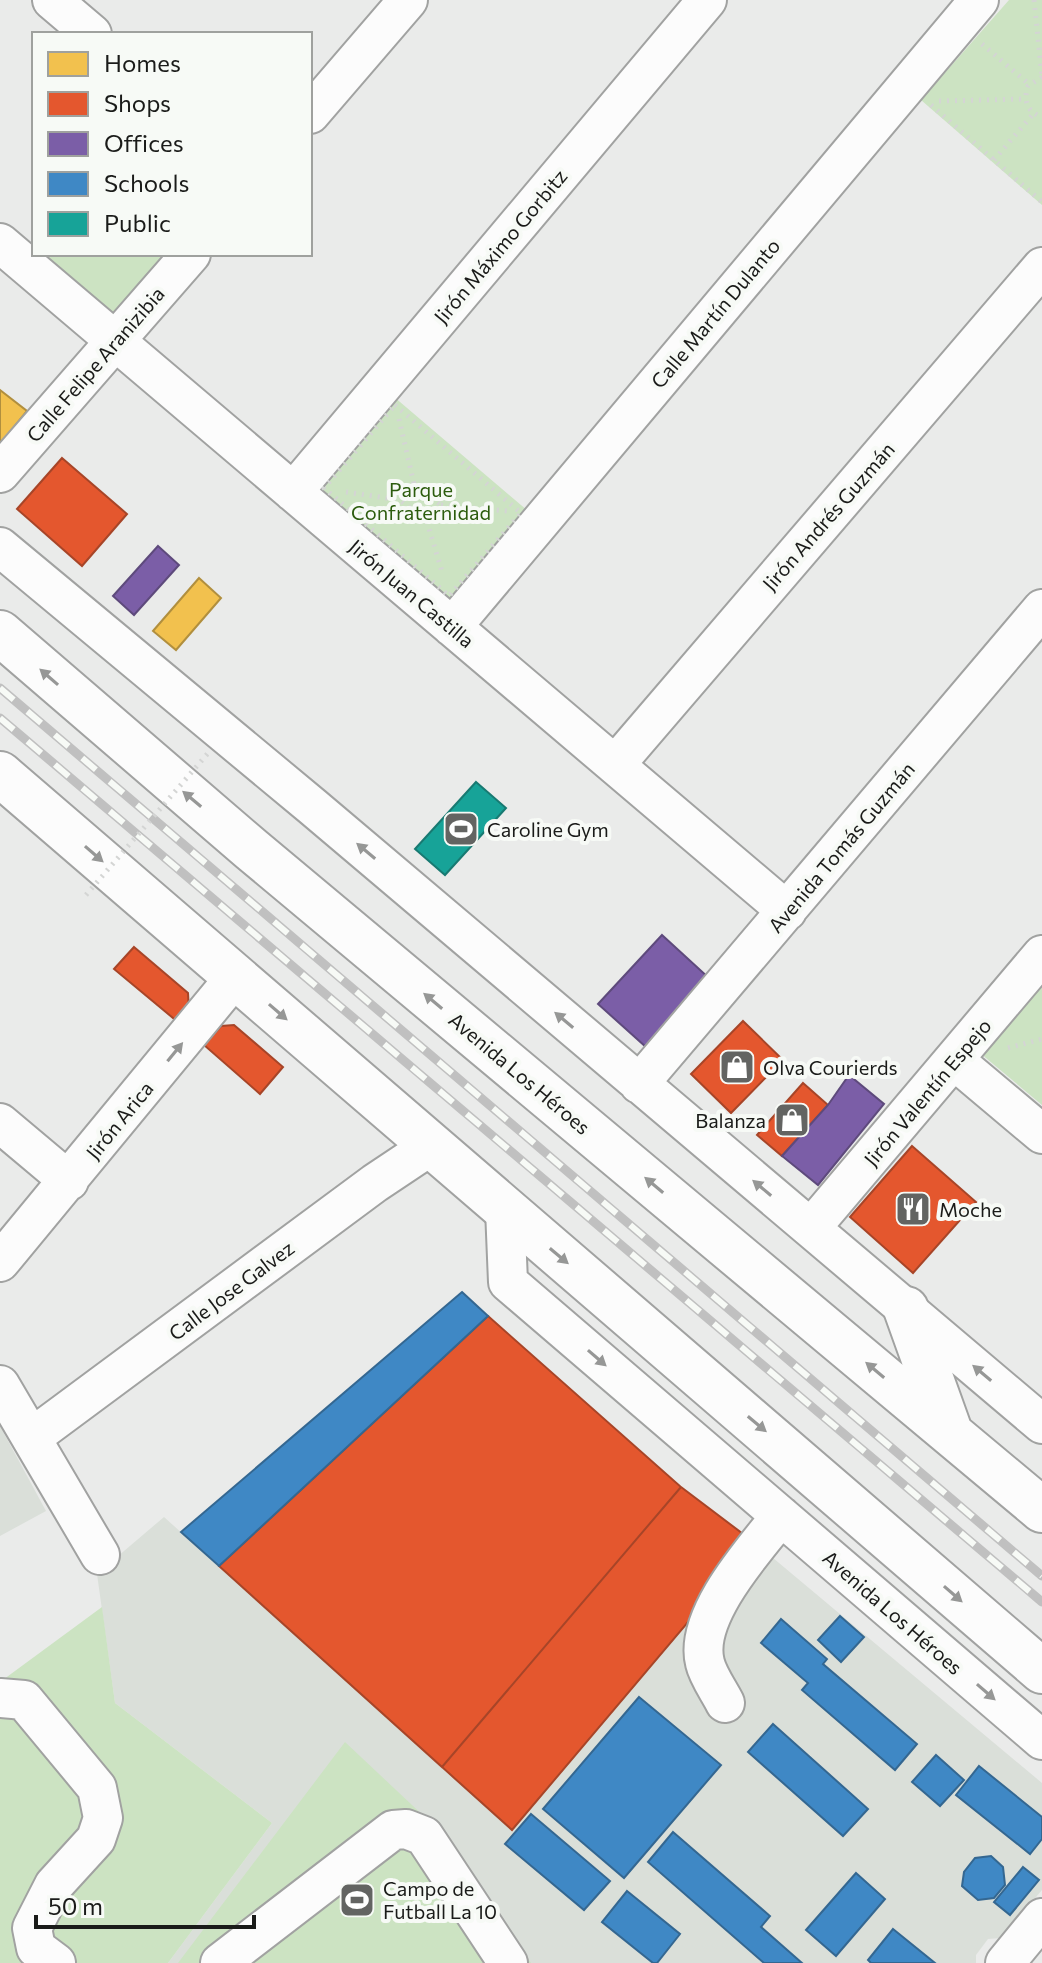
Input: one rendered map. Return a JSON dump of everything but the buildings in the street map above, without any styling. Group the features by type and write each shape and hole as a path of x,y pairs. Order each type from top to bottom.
{"main road":[{"name":"Avenida Los Héroes","path":"0,633 251,849 1042,1510"},
{"path":"0,774 1042,1671"},
{"path":"906,1309 949,1432"}],"street":[{"path":"52,0 90,32"},
{"name":"Jirón Máximo Gorbitz","path":"293,492 387,398 707,0"},
{"name":"Calle Martín Dulanto","path":"452,627 528,519 979,0"},
{"path":"312,111 391,6"},
{"name":"Jirón Juan Castilla","path":"0,243 787,911"},
{"name":"Calle Felipe Aranizibia","path":"0,473 189,256"},
{"name":"Jirón Andrés Guzmán","path":"615,765 1042,267"},
{"path":"0,547 313,807 1042,1424"},
{"name":"Avenida Tomás Guzmán","path":"639,1084 1042,609"},
{"name":"Jirón Valentín Espejo","path":"811,1228 1042,955"},
{"name":"Jirón Arica","path":"0,1262 236,976"},
{"path":"954,1060 1042,1134"},
{"path":"0,1123 69,1181"},
{"name":"Calle Jose Galvez","path":"31,1438 375,1183 432,1145"},
{"name":"Avenida Los Héroes","path":"505,1209 508,1282 1042,1740"},
{"path":"0,1385 100,1555"},
{"path":"725,1703 705,1664 704,1637 713,1609 781,1516"},
{"path":"0,1698 24,1700 97,1788 103,1818 96,1839 54,1885 32,1928 36,1948 56,1963"},
{"path":"220,1963 393,1830 406,1829 424,1836 508,1963"},
{"path":"1005,1963 1042,1918"}],"path":[{"path":"1034,0 1042,76 1030,85 1026,99 1034,113 1042,117"},
{"path":"977,40 1030,85"},
{"path":"1026,99 926,101 1042,202"},
{"path":"994,160 1034,113"},
{"path":"387,398 414,484 441,505 528,519"},
{"path":"387,398 324,488 449,596 528,519"},
{"path":"387,398 528,519"},
{"path":"414,484 400,500 427,522 441,505"},
{"path":"86,895 209,752"}],"shaded area":[{"path":"0,1426 46,1511 0,1536"},
{"path":"164,1517 512,1830 755,1543 1042,1783 1042,1890 1001,1938 988,1939 976,1955 976,1963 168,1963 272,1823 115,1703 97,1574"}],"green space":[{"path":"1009,0 1042,0 1042,205 921,100"},
{"path":"44,256 168,256 116,317"},
{"name":"Parque Confraternidad","path":"393,396 528,511 449,604 314,490"},
{"path":"1042,980 1042,1105 980,1053"},
{"path":"102,1607 115,1703 272,1823 168,1963 0,1963 0,1682"},
{"name":"Campo de Futball La 10","path":"345,1742 446,1837 531,1963 178,1963"}],"railway":[{"path":"0,688 1042,1576"},
{"path":"0,718 1042,1602"}],"place":[{"name":"Caroline Gym","path":"461,829"},
{"name":"Olva Courierds","path":"737,1067"},
{"name":"Balanza","path":"792,1120"},
{"name":"Moche","path":"913,1209"},
{"name":"Campo de Futball La 10","path":"357,1900"}]}
